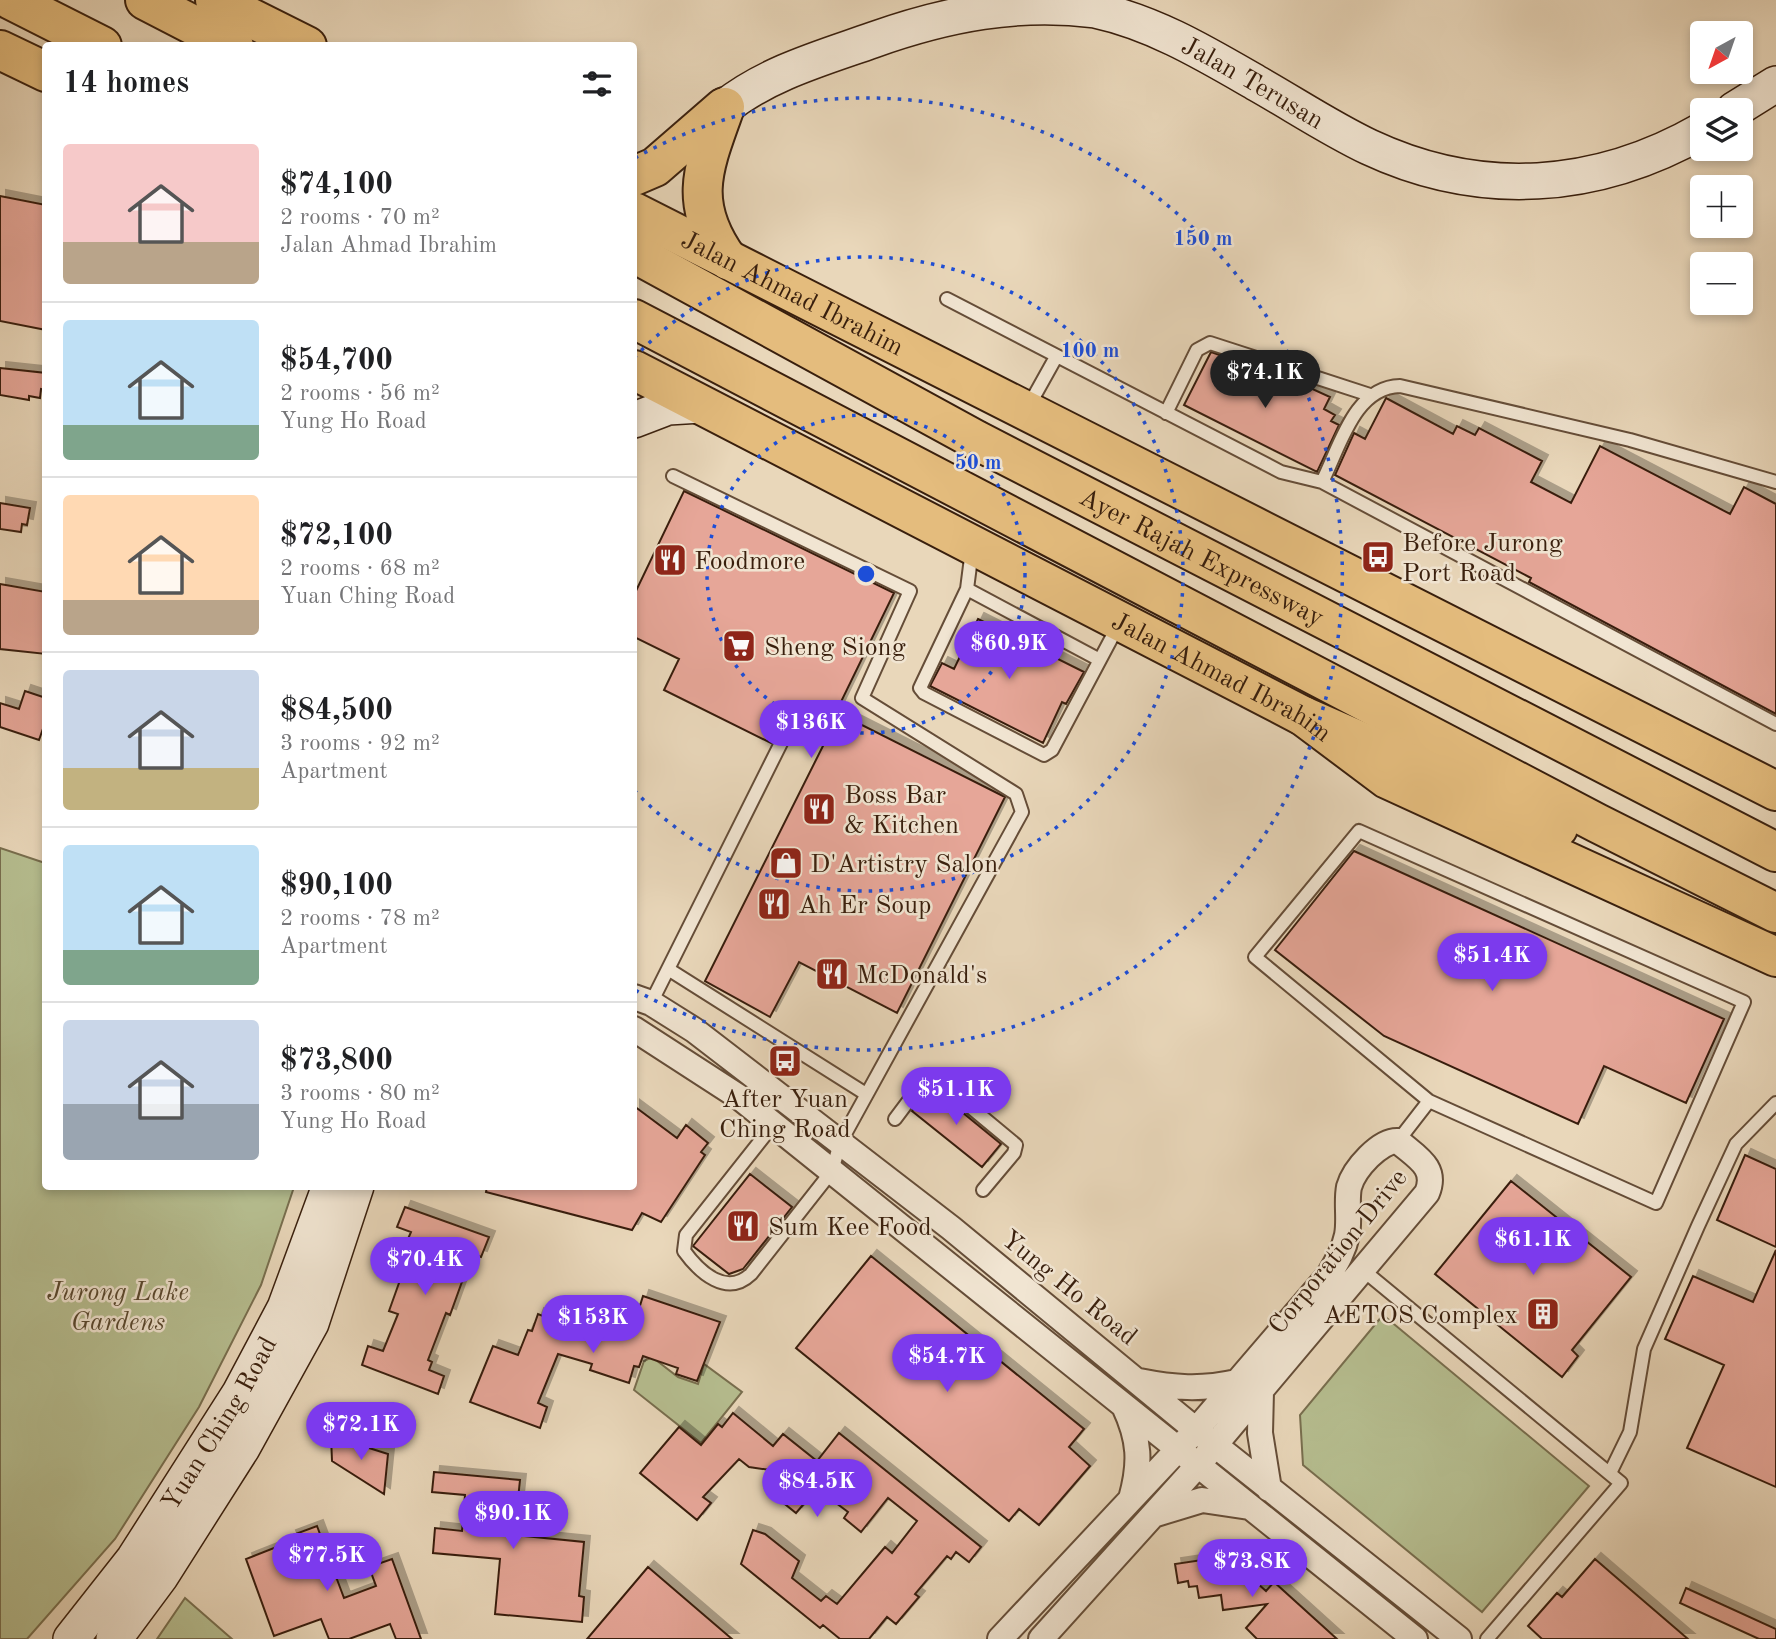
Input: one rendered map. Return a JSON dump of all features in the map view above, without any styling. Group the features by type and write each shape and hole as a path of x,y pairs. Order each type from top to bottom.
{"main road":[{"path":"11,0 94,42"},
{"path":"145,0 226,42"},
{"path":"215,0 299,42"},
{"path":"0,50 42,70"},
{"path":"637,175 655,167 725,107"},
{"path":"725,107 711,146 702,208 710,236 729,260"},
{"name":"Jalan Ahmad Ibrahim","path":"637,214 1024,413 1776,791"},
{"name":"Ayer Rajah Expressway","path":"637,255 976,440 1776,852"},
{"name":"Ayer Rajah Expressway","path":"637,321 1631,840 1776,913"},
{"name":"Jalan Ahmad Ibrahim","path":"637,372 1303,716 1387,779 1776,957"},
{"path":"1303,716 1597,844 1631,840"}],"street":[{"name":"Jalan Terusan","path":"725,107 750,86 932,18 983,7 1044,4 1095,10 1154,27 1369,147 1458,178 1536,182 1580,176 1664,152 1690,137"},
{"path":"1753,98 1776,84"},
{"path":"637,419 668,407 701,405"},
{"name":"Yung Ho Road","path":"642,1000 694,1030 951,1228 1138,1381 1203,1446 1415,1639"},
{"path":"637,1030 739,1097 1179,1449"},
{"name":"Corporation Drive","path":"1000,1639 1179,1449 1203,1446 1261,1391 1427,1193 1433,1180 1429,1167 1398,1141 1381,1144 1352,1179 1348,1234 1341,1255 1329,1275 1237,1382 1203,1446 1152,1516 1041,1639"},
{"name":"Yuan Ching Road","path":"71,1639 134,1559 240,1393 285,1308 329,1190"},
{"name":"Yuan Ching Road","path":"114,1639 175,1554 247,1438 298,1348 311,1323 355,1190"},
{"path":"1138,1381 1183,1389 1205,1389 1237,1382"},
{"path":"1152,1516 1202,1500 1261,1498 1261,1391"},
{"path":"1123,1404 1134,1428 1140,1452 1131,1500"},
{"name":"Yung Ho Road","path":"1261,1498 1459,1639"}],"lane":[{"path":"947,299 1281,472 1322,482 1776,724"},
{"path":"1166,413 1197,350 1210,343 1370,395"},
{"path":"1024,413 1056,357"},
{"path":"1322,482 1360,406 1370,395 1386,386 1400,386 1630,440 1776,482"},
{"path":"673,476 910,592 862,698 1016,794 1022,811 840,1143 832,1171 742,1283 731,1286 721,1283 693,1263 684,1251 686,1235 773,1125"},
{"path":"972,543 967,589 920,686 924,693 1047,755 1121,620"},
{"path":"967,589 1098,659"},
{"path":"642,1000 668,969 783,739"},
{"path":"1359,831 1744,1002 1656,1203 1429,1101 1255,957 1359,831"},
{"path":"668,969 866,1094"},
{"path":"895,1119 925,1079 933,1076 1016,1145 1014,1153 983,1190"},
{"path":"1398,1141 1429,1101"},
{"path":"1609,1473 1630,1432 1644,1349 1698,1226 1736,1144 1776,1103"},
{"path":"1363,1270 1621,1483 1488,1639"}],"green space":[{"name":"Jurong Lake Gardens","path":"0,848 42,862 42,1190 293,1190 261,1285 199,1407 115,1539 27,1639 0,1639"},
{"path":"1383,1315 1589,1486 1482,1612 1303,1465 1300,1415"},
{"path":"652,1357 678,1377 698,1384 704,1364 742,1392 701,1443 634,1390 644,1361"},
{"path":"185,1598 232,1639 157,1639"}],"building":[{"path":"0,196 42,204 42,329 0,321"},
{"path":"1211,352 1278,382 1282,375 1330,397 1324,409 1335,415 1331,421 1339,425 1317,472 1184,405"},
{"path":"0,368 42,373 40,398 29,396 29,400 0,395"},
{"path":"1386,398 1453,434 1457,426 1475,435 1479,428 1542,461 1531,482 1571,503 1600,446 1730,514 1744,487 1776,504 1776,714 1529,582 1531,578 1335,475 1354,433 1365,439"},
{"path":"684,491 894,593 836,712 1005,797 897,1013 799,962 770,1017 705,981 829,734 788,713 771,743 664,690 679,659 637,638 637,589"},
{"path":"0,503 30,508 27,525 22,524 21,532 0,529"},
{"path":"0,584 42,591 42,654 0,649"},
{"path":"978,619 1084,672 1066,704 1062,702 1043,743 930,686 942,663 954,669"},
{"path":"25,691 42,697 42,731 39,740 0,727 0,703 19,709"},
{"path":"1354,851 1724,1019 1686,1103 1604,1066 1578,1124 1384,1036 1275,950"},
{"path":"930,1086 1001,1144 982,1167 912,1111"},
{"path":"637,1108 677,1138 686,1125 708,1143 701,1152 705,1155 661,1222 642,1213 632,1230 486,1192 637,1190"},
{"path":"1745,1155 1776,1169 1776,1247 1717,1220"},
{"name":"Sum Kee Food","path":"750,1174 792,1207 743,1269 729,1274 693,1246"},
{"name":"AETOS Complex","path":"1511,1181 1631,1277 1572,1350 1578,1356 1562,1377 1435,1274"},
{"path":"405,1207 489,1237 481,1257 472,1254 450,1315 446,1313 428,1360 432,1362 429,1370 444,1376 438,1394 362,1365 368,1346 383,1351 398,1314 389,1311 414,1241 408,1239 411,1232 397,1227"},
{"path":"1776,1250 1776,1487 1687,1448 1724,1365 1665,1339 1693,1276 1753,1302"},
{"path":"871,1256 1084,1429 1069,1447 1090,1466 1039,1525 1019,1509 1009,1521 796,1348"},
{"path":"643,1296 720,1322 697,1381 676,1374 678,1368 643,1356 639,1367 634,1366 629,1383 590,1370 592,1364 558,1354 538,1403 547,1407 540,1428 470,1402 493,1346 518,1355 538,1314 578,1330 584,1330 590,1313 633,1328"},
{"path":"733,1413 773,1446 783,1434 817,1461 839,1433 981,1547 969,1562 956,1552 951,1559 947,1556 915,1594 919,1597 896,1624 887,1617 869,1639 840,1639 823,1625 820,1628 741,1564 753,1530 765,1534 799,1561 792,1578 821,1601 826,1596 837,1604 885,1547 892,1553 917,1521 888,1498 861,1532 844,1518 848,1512 820,1491 812,1502 808,1499 796,1513 765,1488 777,1471 749,1467 739,1459 703,1497 711,1503 697,1520 640,1473 679,1427 701,1445 718,1424 722,1427"},
{"path":"331,1436 388,1454 384,1494 332,1461"},
{"path":"434,1472 520,1480 518,1499 508,1499 505,1534 584,1542 579,1596 584,1597 582,1622 495,1614 500,1559 433,1553 435,1528 462,1531 465,1495 432,1492"},
{"path":"317,1526 344,1598 376,1586 369,1567 392,1559 421,1639 396,1639 390,1624 349,1639 329,1639 321,1619 274,1636 246,1559 292,1541 290,1536"},
{"path":"1236,1555 1238,1566 1266,1591 1274,1582 1337,1639 1257,1639 1246,1628 1267,1604 1223,1610 1221,1595 1199,1598 1197,1586 1189,1587 1188,1581 1178,1583 1175,1564"},
{"path":"1595,1559 1688,1639 1542,1639 1528,1626 1557,1593 1562,1597"},
{"path":"648,1567 732,1639 587,1639"},
{"path":"1686,1588 1776,1629 1776,1639 1759,1639 1680,1603"}],"place":[{"name":"Before Jurong Port Road","path":"1378,557"},
{"name":"Foodmore","path":"670,560"},
{"name":"Sheng Siong","path":"739,646"},
{"name":"Boss Bar & Kitchen","path":"819,809"},
{"name":"D'Artistry Salon","path":"786,863"},
{"name":"Ah Er Soup","path":"774,904"},
{"name":"McDonald's","path":"832,974"},
{"name":"After Yuan Ching Road","path":"785,1061"},
{"name":"Sum Kee Food","path":"743,1226"},
{"name":"AETOS Complex","path":"1543,1314"}]}
